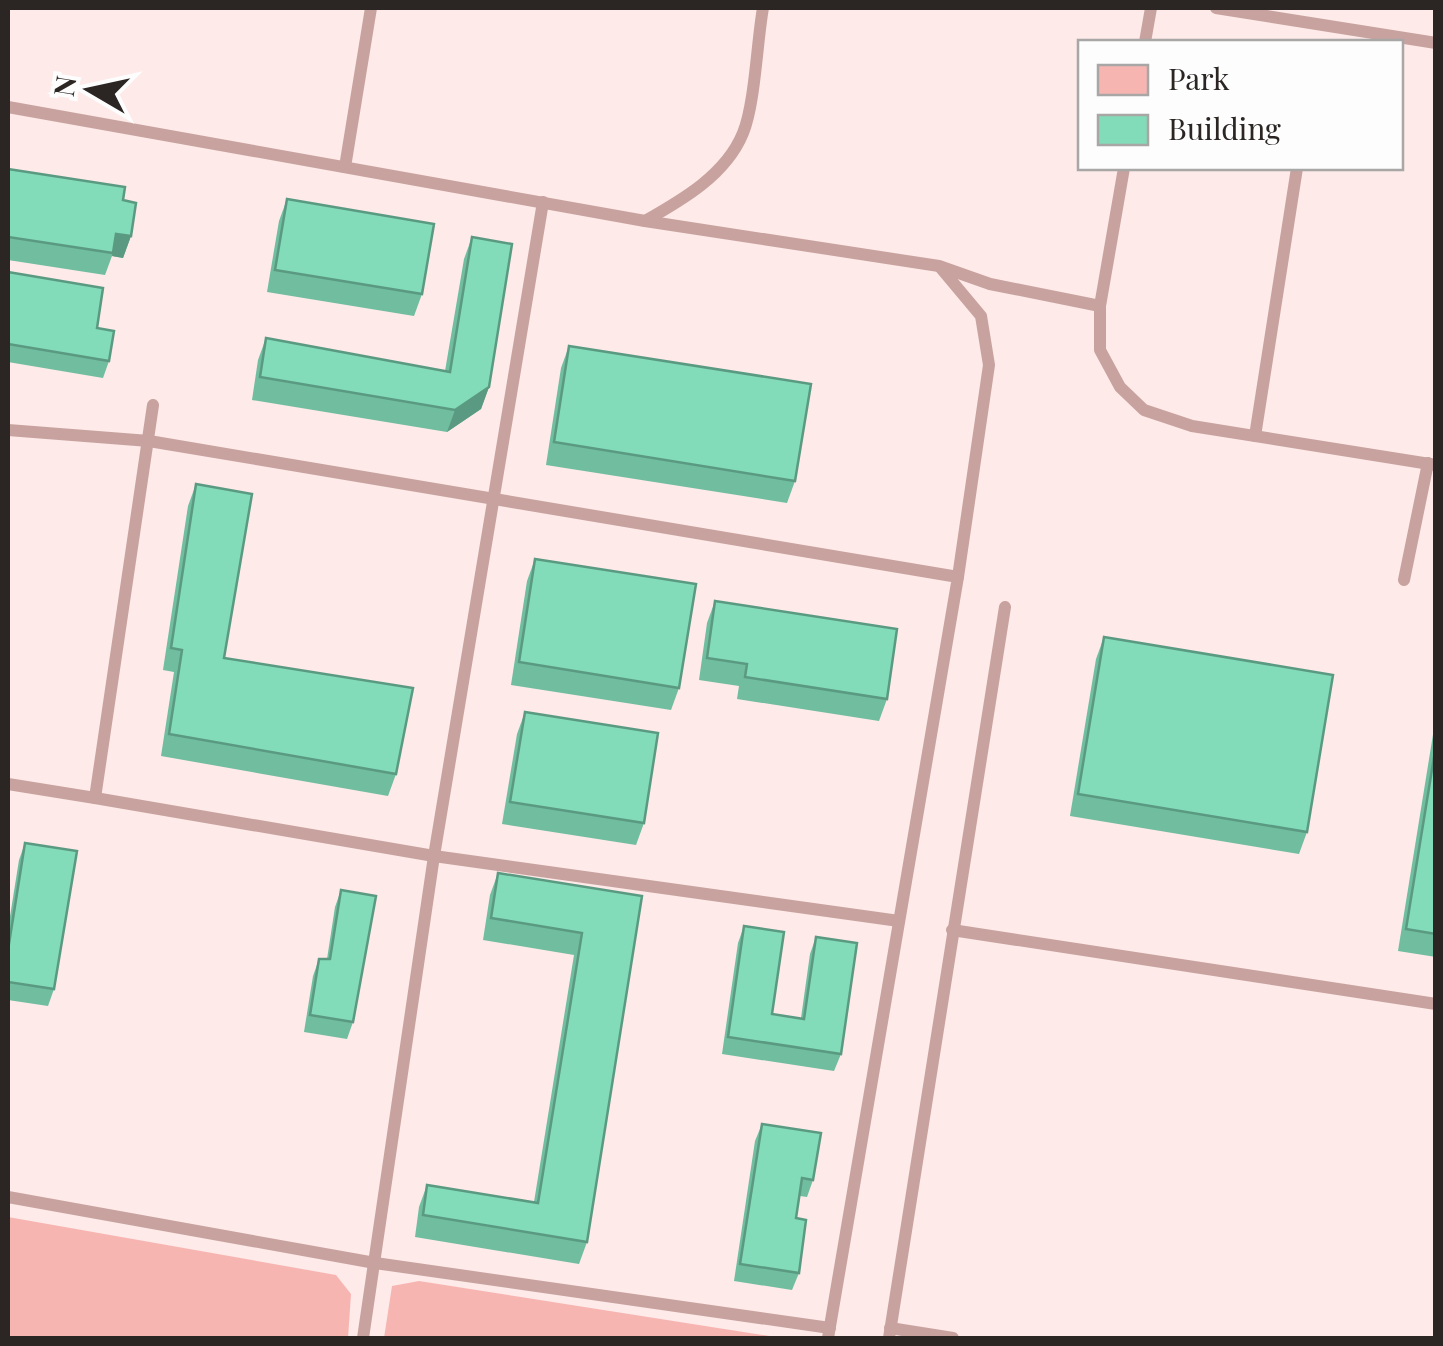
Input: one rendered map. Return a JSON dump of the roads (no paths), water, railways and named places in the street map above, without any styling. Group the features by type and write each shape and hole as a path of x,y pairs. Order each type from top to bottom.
{"lane":[{"path":"345,167 370,8"},
{"path":"644,221 682,200 718,170 743,132 763,8"},
{"path":"1145,40 1151,8"},
{"path":"1216,8 1436,43"},
{"path":"1320,40 1322,26"},
{"path":"8,107 644,221 939,266 990,284 1100,306"},
{"path":"1124,170 1100,306 1100,350 1120,388 1144,410 1192,426 1432,464 1404,580"},
{"path":"1256,436 1297,170"},
{"path":"363,1338 434,856 542,202"},
{"path":"8,1197 375,1262 829,1333 958,576 989,365 981,316 939,266"},
{"path":"95,798 153,404"},
{"path":"8,430 150,441 491,502 958,576"},
{"path":"953,1338 890,1333 1004,607"},
{"path":"8,784 434,856 899,921"},
{"path":"952,930 1436,1004"}]}
